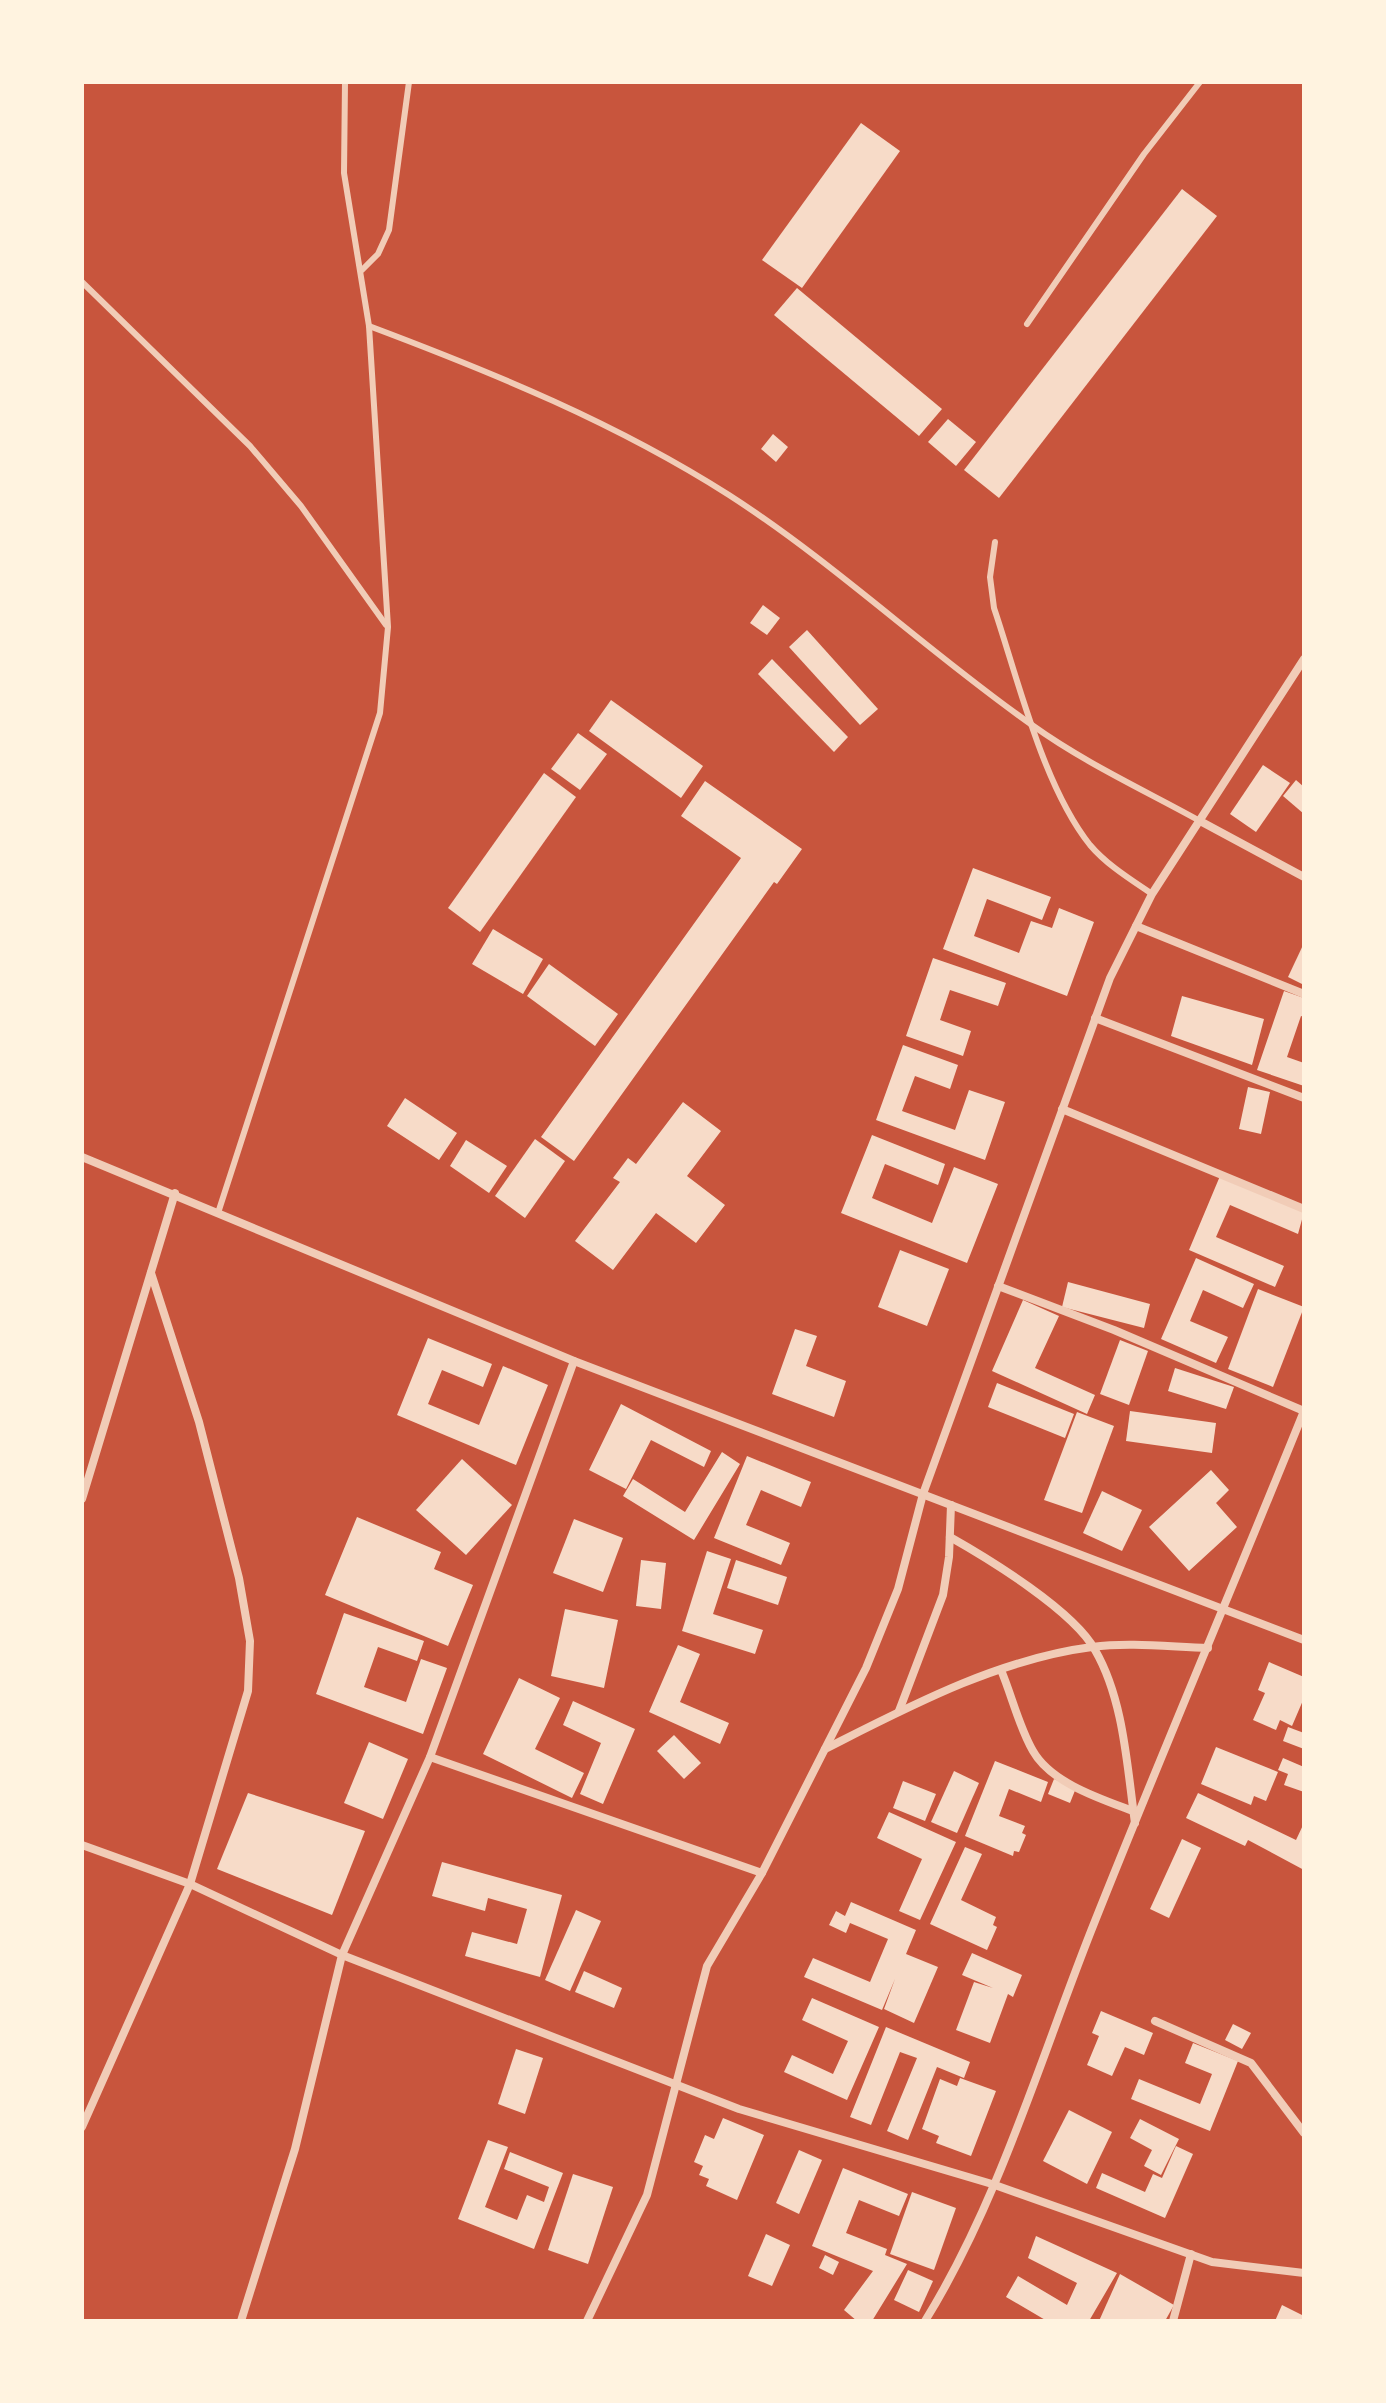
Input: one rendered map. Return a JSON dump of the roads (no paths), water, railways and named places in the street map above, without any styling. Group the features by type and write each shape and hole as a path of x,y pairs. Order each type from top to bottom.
{"street":[{"path":"587,2321 647,2195 707,1966 762,1873 825,1749 866,1668 898,1589 923,1494 1110,978 1152,894 1304,659"},
{"path":"1200,821 1304,877"},
{"path":"1136,926 1304,994"},
{"path":"1095,1018 1160,1045 1255,1076 1304,1098"},
{"path":"1062,1109 1304,1209"},
{"path":"82,1157 574,1361 1304,1640"},
{"path":"82,1499 175,1193"},
{"path":"82,2127 190,1884 248,1691 250,1641 239,1578 219,1492 151,1273"},
{"path":"925,2321 953,2276 992,2184 1304,1411 1114,1330 998,1286"},
{"path":"241,2321 295,2149 342,1955 430,1757 574,1361"},
{"path":"899,1712 943,1595 951,1505"},
{"path":"950,1537 1005,1568 1094,1646 1109,1680 1135,1824"},
{"path":"825,1749 899,1712 1040,1657 1094,1646 1208,1648"},
{"path":"1001,1670 1034,1753 1045,1765 1101,1800 1133,1811"},
{"path":"430,1757 762,1873"},
{"path":"82,1845 190,1884 342,1955 611,2062 676,2082 739,2109 992,2184 1212,2262 1304,2273"},
{"path":"1155,2021 1251,2063 1304,2133"},
{"path":"1173,2321 1191,2254"}],"lane":[{"path":"218,1213 380,713 388,627 369,326 344,173 345,82"},
{"path":"362,270 378,254 389,230 409,82"},
{"path":"1027,324 1144,154 1200,82"},
{"path":"82,282 250,446 301,506 388,627"},
{"path":"369,326 478,367 637,439 805,546 1034,727 1087,761 1200,821"},
{"path":"995,542 990,577 994,608 1060,795 1090,844 1112,867 1152,894"}]}
